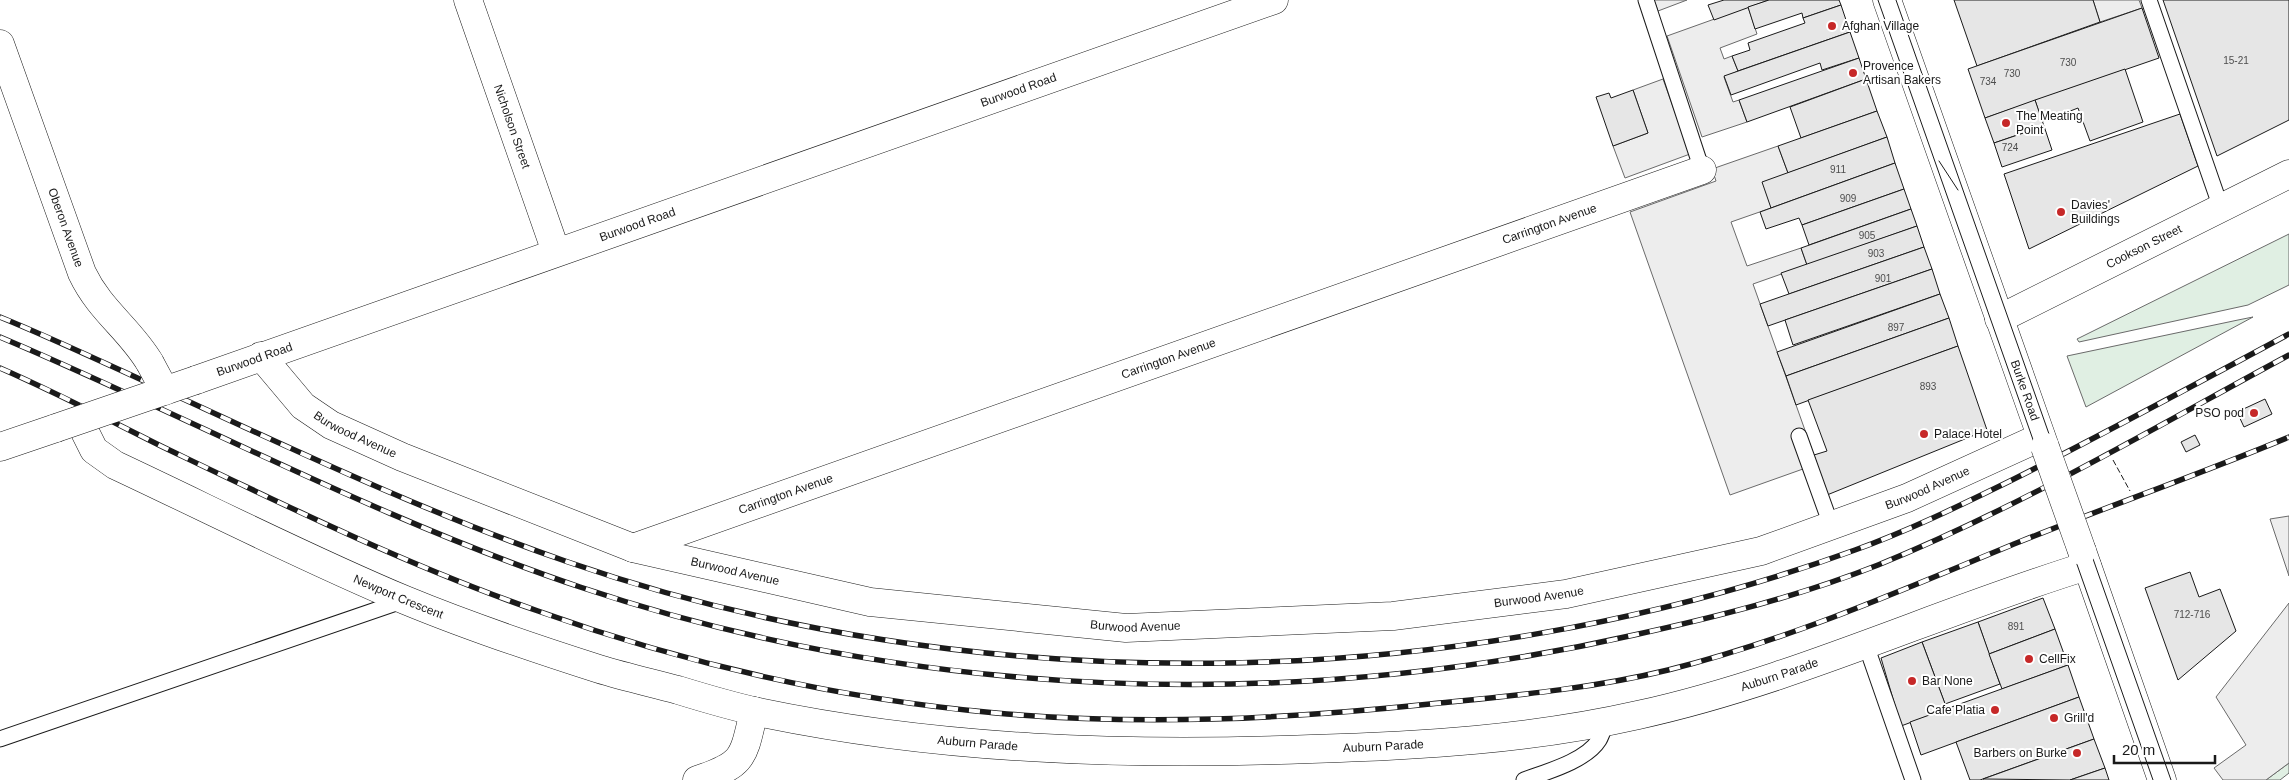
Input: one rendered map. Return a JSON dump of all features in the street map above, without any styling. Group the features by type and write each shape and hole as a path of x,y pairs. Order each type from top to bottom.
{"street":[{"name":"Nicholson Street","path":"468,0 556,252"},
{"name":"Burwood Road","path":"0,447 74,429 165,391 261,356 1274,0"},
{"name":"Burke Road","path":"1887,0 2162,780"},
{"name":"Oberon Avenue","path":"0,44 9,100 87,284 98,302 150,363 165,391"},
{"name":"Carrington Avenue","path":"633,548 1702,170"},
{"name":"Cookson Street","path":"1999,319 2289,174"},
{"name":"Burwood Avenue","path":"261,356 303,406 331,425 420,464 633,548 870,602 1126,628 1392,616 1566,594 1761,550 1907,498 2043,442"},
{"name":"Newport Crescent","path":"74,429 98,454 115,465 405,600 600,669 754,711"},
{"name":"Auburn Parade","path":"754,711 854,729 982,743 1096,750 1193,752 1369,748 1499,736 1606,722 1689,702 1866,645 2085,558"},
{"path":"697,780 724,771 740,759 754,711"}],"lane":[{"path":"1646,0 1702,170"},
{"path":"2149,0 2221,208"},
{"path":"1799,436 1831,525"},
{"path":"0,739 405,600"},
{"path":"1866,645 1914,780"},
{"path":"1524,780 1563,766 1589,750 1598,740 1606,722"}],"green space":[{"path":"2289,234 2289,285 2248,305 2079,342 2077,339"},
{"path":"2253,317 2086,407 2067,356 2238,320"},
{"path":"2289,763 2289,773 2280,780 2266,780"}],"shaded area":[{"path":"1654,0 1687,0 1658,11"},
{"path":"2093,0 2139,0 2142,8 2100,22"},
{"path":"1748,7 1757,34 1720,48 1724,59 1732,56 1738,71 1724,77 1733,102 1739,100 1747,122 1702,137 1667,36"},
{"path":"1663,79 1690,154 1625,178 1613,146 1648,133 1633,90"},
{"path":"1778,146 1788,173 1771,208 1731,222 1747,266 1801,248 1807,265 1753,284 1817,464 1730,495 1630,212 1716,181 1712,169"},
{"path":"2289,516 2289,576 2270,519"},
{"path":"2289,603 2289,763 2266,780 2223,780 2214,768 2246,745 2216,697"}],"building":[{"path":"1724,0 1769,0 1714,20 1708,5"},
{"path":"1769,0 1839,0 1841,5 1803,18 1802,13 1755,29 1748,7"},
{"path":"1954,0 2093,0 2100,22 1977,66"},
{"path":"2163,0 2289,0 2289,120 2217,156"},
{"path":"1841,5 1850,32 1738,71 1732,56 1750,50 1748,43 1805,23 1803,18"},
{"path":"2142,8 2159,58 1985,118 1968,69"},
{"path":"1850,32 1859,58 1822,70 1820,63 1731,95 1724,76"},
{"path":"1859,58 1866,79 1747,122 1739,100"},
{"path":"2125,69 2143,122 2090,141 2078,108 2042,122 2035,100"},
{"path":"1866,79 1877,111 1801,138 1790,107"},
{"path":"1633,90 1648,133 1613,146 1596,97 1609,93 1611,98"},
{"path":"2035,100 2044,126 1994,143 1985,118"},
{"path":"1877,111 1887,137 1788,173 1778,146"},
{"name":"Davies' Buildings","path":"2180,114 2198,166 2029,249 2004,174"},
{"path":"2044,126 2052,150 2002,167 1994,143"},
{"path":"1887,137 1895,163 1771,208 1762,182"},
{"path":"1895,163 1904,189 1802,225 1799,218 1766,229 1760,212"},
{"path":"1904,189 1911,209 1809,245 1802,225"},
{"path":"1911,209 1917,226 1807,265 1801,248"},
{"path":"1917,226 1924,247 1789,294 1781,273"},
{"path":"1924,247 1932,269 1768,326 1760,304"},
{"path":"1932,269 1940,294 1793,345 1785,320"},
{"path":"1940,294 1949,318 1786,376 1777,352"},
{"path":"1949,318 1958,346 1796,405 1786,376"},
{"path":"1958,346 1987,430 1827,495 1814,455 1827,451 1808,400"},
{"name":"PSO pod","path":"2265,399 2272,414 2244,427 2237,412"},
{"path":"2195,435 2200,445 2186,452 2181,442"},
{"path":"2190,572 2199,597 2220,589 2236,631 2178,680 2145,588"},
{"path":"2043,598 2055,629 1989,654 1978,622"},
{"path":"1978,622 2000,684 1945,704 1922,642"},
{"name":"CellFix","path":"2055,629 2068,665 2002,689 1989,654"},
{"name":"Bar None","path":"1922,642 1947,709 1901,726 1881,658"},
{"name":"Cafe Platia","path":"2068,665 2079,697 1921,755 1910,722"},
{"name":"Grill'd","path":"2079,697 2094,739 1980,780 1970,780 1956,742"},
{"name":"Barbers on Burke","path":"2094,739 2105,768 2070,780 1983,779"},
{"path":"2105,768 2109,780 2070,780"}],"tram line":[{"path":"1878,0 2153,780"},
{"path":"1896,0 2171,780"},
{"path":"1939,161 1958,190"}],"railway":[{"path":"0,317 354,477 460,522 568,562 723,608 883,640 1047,658 1212,663 1377,655 1541,633 1701,598 1855,550 1933,518 2150,409 2289,334"},
{"path":"0,337 360,500 432,531 580,587 708,625 838,653 971,672 1104,683 1237,684 1370,676 1503,660 1634,635 1727,613 1788,596 1848,576 1931,542 2086,466 2289,355"},
{"path":"0,368 62,396 209,469 395,555 442,575 594,630 707,663 764,677 879,699 996,713 1105,719 1213,719 1322,714 1550,691 1639,677 1713,658 1802,629 2289,437"}],"fence":[{"path":"2113,460 2130,491"}],"place":[{"name":"Afghan Village","path":"1832,26"},
{"name":"Provence Artisan Bakers","path":"1853,73"},
{"name":"The Meating Point","path":"2006,123"},
{"name":"Davies' Buildings","path":"2061,212"},
{"name":"PSO pod","path":"2254,413"},
{"name":"Palace Hotel","path":"1924,434"},
{"name":"CellFix","path":"2029,659"},
{"name":"Bar None","path":"1912,681"},
{"name":"Cafe Platia","path":"1995,710"},
{"name":"Grill'd","path":"2054,718"},
{"name":"Barbers on Burke","path":"2077,753"}]}
